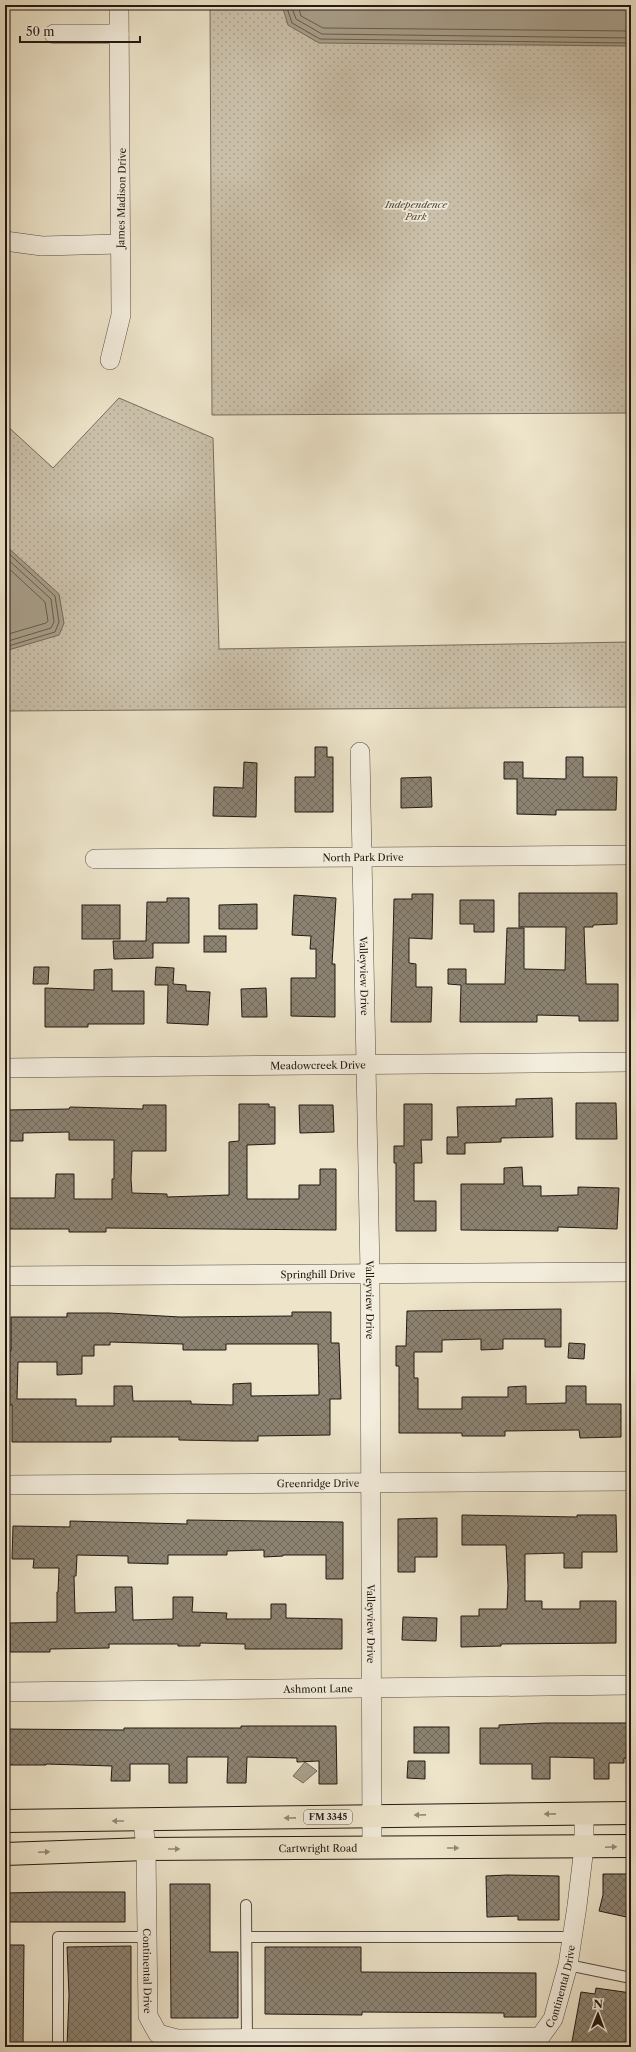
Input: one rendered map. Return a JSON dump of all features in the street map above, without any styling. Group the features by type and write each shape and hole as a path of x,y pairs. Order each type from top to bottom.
{"main road":[{"name":"FM 3345","path":"5,1821 143,1821 373,1816 631,1813"},
{"name":"Cartwright Road","path":"5,1854 146,1849 631,1846"}],"street":[{"name":"James Madison Drive","path":"110,360 121,315 120,244 122,168 119,34 120,5"},
{"path":"54,34 119,34"},
{"path":"5,241 42,246 120,244"},
{"name":"Valleyview Drive","path":"360,752 370,1273 372,1848"},
{"name":"North Park Drive","path":"95,859 631,855"},
{"name":"Meadowcreek Drive","path":"5,1068 631,1062"},
{"name":"Springhill Drive","path":"5,1276 631,1272"},
{"name":"Greenridge Drive","path":"5,1485 631,1481"},
{"name":"Ashmont Lane","path":"5,1692 631,1685"},
{"name":"Continental Drive","path":"143,1821 146,1849 148,2016 158,2034 177,2039 247,2039 366,2043 540,2037 553,2020 568,1965 584,1847 584,1814"}],"lane":[{"path":"246,1905 247,2039"},
{"path":"58,2047 58,1937 147,1937"},
{"path":"247,1938 572,1937"},
{"path":"568,1965 631,1978"}],"green space":[{"name":"Independence Park","path":"210,5 631,5 631,413 212,415"},
{"path":"119,398 213,438 219,649 631,642 631,707 5,711 5,424 53,468"}],"water":[{"path":"282,5 631,5 631,46 319,43 288,25"},
{"path":"5,545 59,594 64,623 59,635 5,651"},
{"path":"305,1762 317,1771 303,1783 293,1776"}],"building":[{"path":"315,747 327,747 327,757 333,757 333,812 295,812 295,777 315,777"},
{"path":"566,757 583,757 583,777 617,777 616,810 556,810 556,815 517,814 517,779 504,779 504,762 523,762 523,778 566,779"},
{"path":"244,762 257,763 256,817 213,816 214,787 243,788"},
{"path":"431,777 432,807 401,808 401,778"},
{"path":"519,893 617,893 617,924 584,927 586,984 618,984 618,1021 579,1021 579,1016 537,1015 537,1022 460,1022 461,985 448,984 448,969 466,969 466,984 505,984 507,928 524,928 524,969 565,970 566,927 519,927"},
{"path":"412,894 433,894 432,939 409,938 409,963 416,964 416,987 432,987 431,1022 391,1022 394,899 412,899"},
{"path":"294,895 336,898 332,964 335,964 335,1017 291,1016 291,978 316,978 316,949 310,949 311,936 292,935"},
{"path":"167,898 189,898 189,943 153,943 153,958 114,959 113,941 146,941 147,902 167,902"},
{"path":"460,900 494,900 494,932 474,932 474,924 460,924"},
{"path":"257,904 257,929 219,929 219,905"},
{"path":"82,905 120,905 120,939 82,939"},
{"path":"204,936 226,936 226,952 204,952"},
{"path":"34,967 49,967 48,984 33,984"},
{"path":"156,967 174,968 173,984 186,985 186,991 210,992 208,1025 167,1023 168,985 155,985"},
{"path":"112,969 112,991 144,991 144,1024 88,1024 88,1027 45,1027 45,988 94,990 94,970"},
{"path":"266,988 267,1017 242,1017 241,989"},
{"path":"552,1098 553,1137 501,1138 501,1142 465,1143 465,1154 447,1154 447,1137 458,1137 457,1107 516,1106 516,1099"},
{"path":"576,1103 616,1103 617,1139 576,1139"},
{"path":"239,1104 269,1104 269,1107 275,1107 275,1144 247,1145 247,1199 299,1199 299,1185 320,1185 320,1169 336,1169 336,1230 106,1228 106,1232 69,1232 69,1229 7,1229 7,1198 55,1198 56,1174 74,1174 74,1199 112,1199 112,1179 114,1179 114,1140 69,1140 69,1132 23,1133 23,1141 7,1141 6,1110 69,1109 70,1107 143,1109 143,1105 166,1105 166,1151 132,1151 131,1179 132,1193 167,1194 167,1197 229,1195 229,1142 239,1141"},
{"path":"404,1104 432,1104 432,1140 421,1140 422,1163 414,1163 414,1201 436,1201 436,1231 396,1231 396,1163 394,1163 394,1146 404,1146"},
{"path":"299,1105 333,1105 334,1132 300,1133"},
{"path":"522,1167 523,1186 541,1186 541,1196 578,1195 578,1187 619,1188 617,1229 558,1227 558,1231 461,1230 461,1184 504,1184 504,1168"},
{"path":"561,1309 561,1347 545,1347 545,1339 503,1339 503,1349 481,1350 481,1339 442,1340 442,1352 414,1352 414,1378 418,1378 418,1409 462,1409 462,1397 508,1397 508,1387 526,1386 526,1404 566,1403 566,1386 586,1386 586,1404 621,1404 621,1437 580,1438 579,1430 505,1431 505,1436 462,1436 462,1433 399,1433 399,1366 396,1366 396,1346 406,1346 407,1311"},
{"path":"292,1312 331,1312 331,1343 339,1343 341,1399 330,1399 330,1435 258,1436 258,1441 179,1440 179,1437 111,1437 111,1442 12,1442 12,1405 5,1405 5,1351 11,1351 11,1317 67,1317 67,1313 109,1313 180,1317 292,1316","holes":["110,1342 183,1344 183,1350 226,1350 226,1344 318,1344 319,1395 251,1396 251,1383 233,1384 233,1405 191,1404 191,1401 133,1401 132,1386 114,1386 114,1406 76,1406 76,1399 17,1399 18,1362 57,1362 57,1375 82,1374 82,1356 94,1356 94,1345 110,1345"]},
{"path":"569,1343 585,1344 584,1359 568,1358"},
{"path":"462,1515 577,1517 577,1515 616,1515 617,1552 582,1552 582,1568 564,1568 564,1553 525,1554 525,1601 542,1601 542,1609 580,1609 580,1601 616,1601 616,1643 501,1644 501,1646 461,1647 461,1616 479,1616 479,1609 507,1609 508,1586 506,1545 462,1545"},
{"path":"437,1518 437,1557 415,1557 415,1572 398,1572 398,1519"},
{"path":"187,1520 343,1522 343,1579 326,1579 326,1555 283,1555 264,1557 264,1550 227,1551 227,1555 168,1555 168,1564 128,1563 128,1556 77,1555 76,1576 74,1576 75,1613 116,1612 115,1587 132,1587 133,1620 173,1619 173,1597 193,1597 192,1612 227,1613 226,1619 271,1619 271,1604 286,1604 286,1618 342,1619 342,1649 245,1649 245,1644 200,1643 200,1646 178,1646 178,1644 109,1644 109,1648 50,1649 50,1652 10,1652 10,1623 57,1622 59,1568 33,1568 34,1559 12,1559 13,1526 70,1527 70,1521 187,1524"},
{"path":"403,1617 437,1618 436,1641 402,1640"},
{"path":"545,1723 631,1723 631,1759 624,1758 624,1763 609,1763 609,1779 594,1779 594,1758 550,1757 550,1779 532,1779 532,1764 480,1764 480,1728 499,1728 499,1725"},
{"path":"241,1726 336,1726 337,1784 319,1784 319,1761 297,1762 297,1758 247,1757 246,1783 227,1783 228,1757 187,1757 187,1783 169,1783 169,1764 130,1764 130,1781 111,1781 112,1766 46,1764 5,1765 5,1729 124,1730 124,1728 241,1728"},
{"path":"414,1727 449,1727 449,1753 414,1753"},
{"path":"408,1761 425,1761 425,1779 407,1778"},
{"path":"603,1874 631,1874 631,1918 599,1911 603,1895"},
{"path":"486,1876 559,1876 559,1920 518,1920 518,1916 487,1917"},
{"path":"170,1884 210,1884 210,1952 238,1952 238,2018 171,2018"},
{"path":"125,1892 125,1922 5,1922 5,1893"},
{"path":"5,1945 24,1945 23,2047 5,2047"},
{"path":"131,1946 131,2047 67,2047 69,1995 67,1947"},
{"path":"265,1947 361,1947 361,1972 536,1973 536,2017 504,2017 504,2013 362,2012 362,2015 265,2014"},
{"path":"596,1988 631,1993 631,2047 571,2047 581,1992 595,1994"}]}
